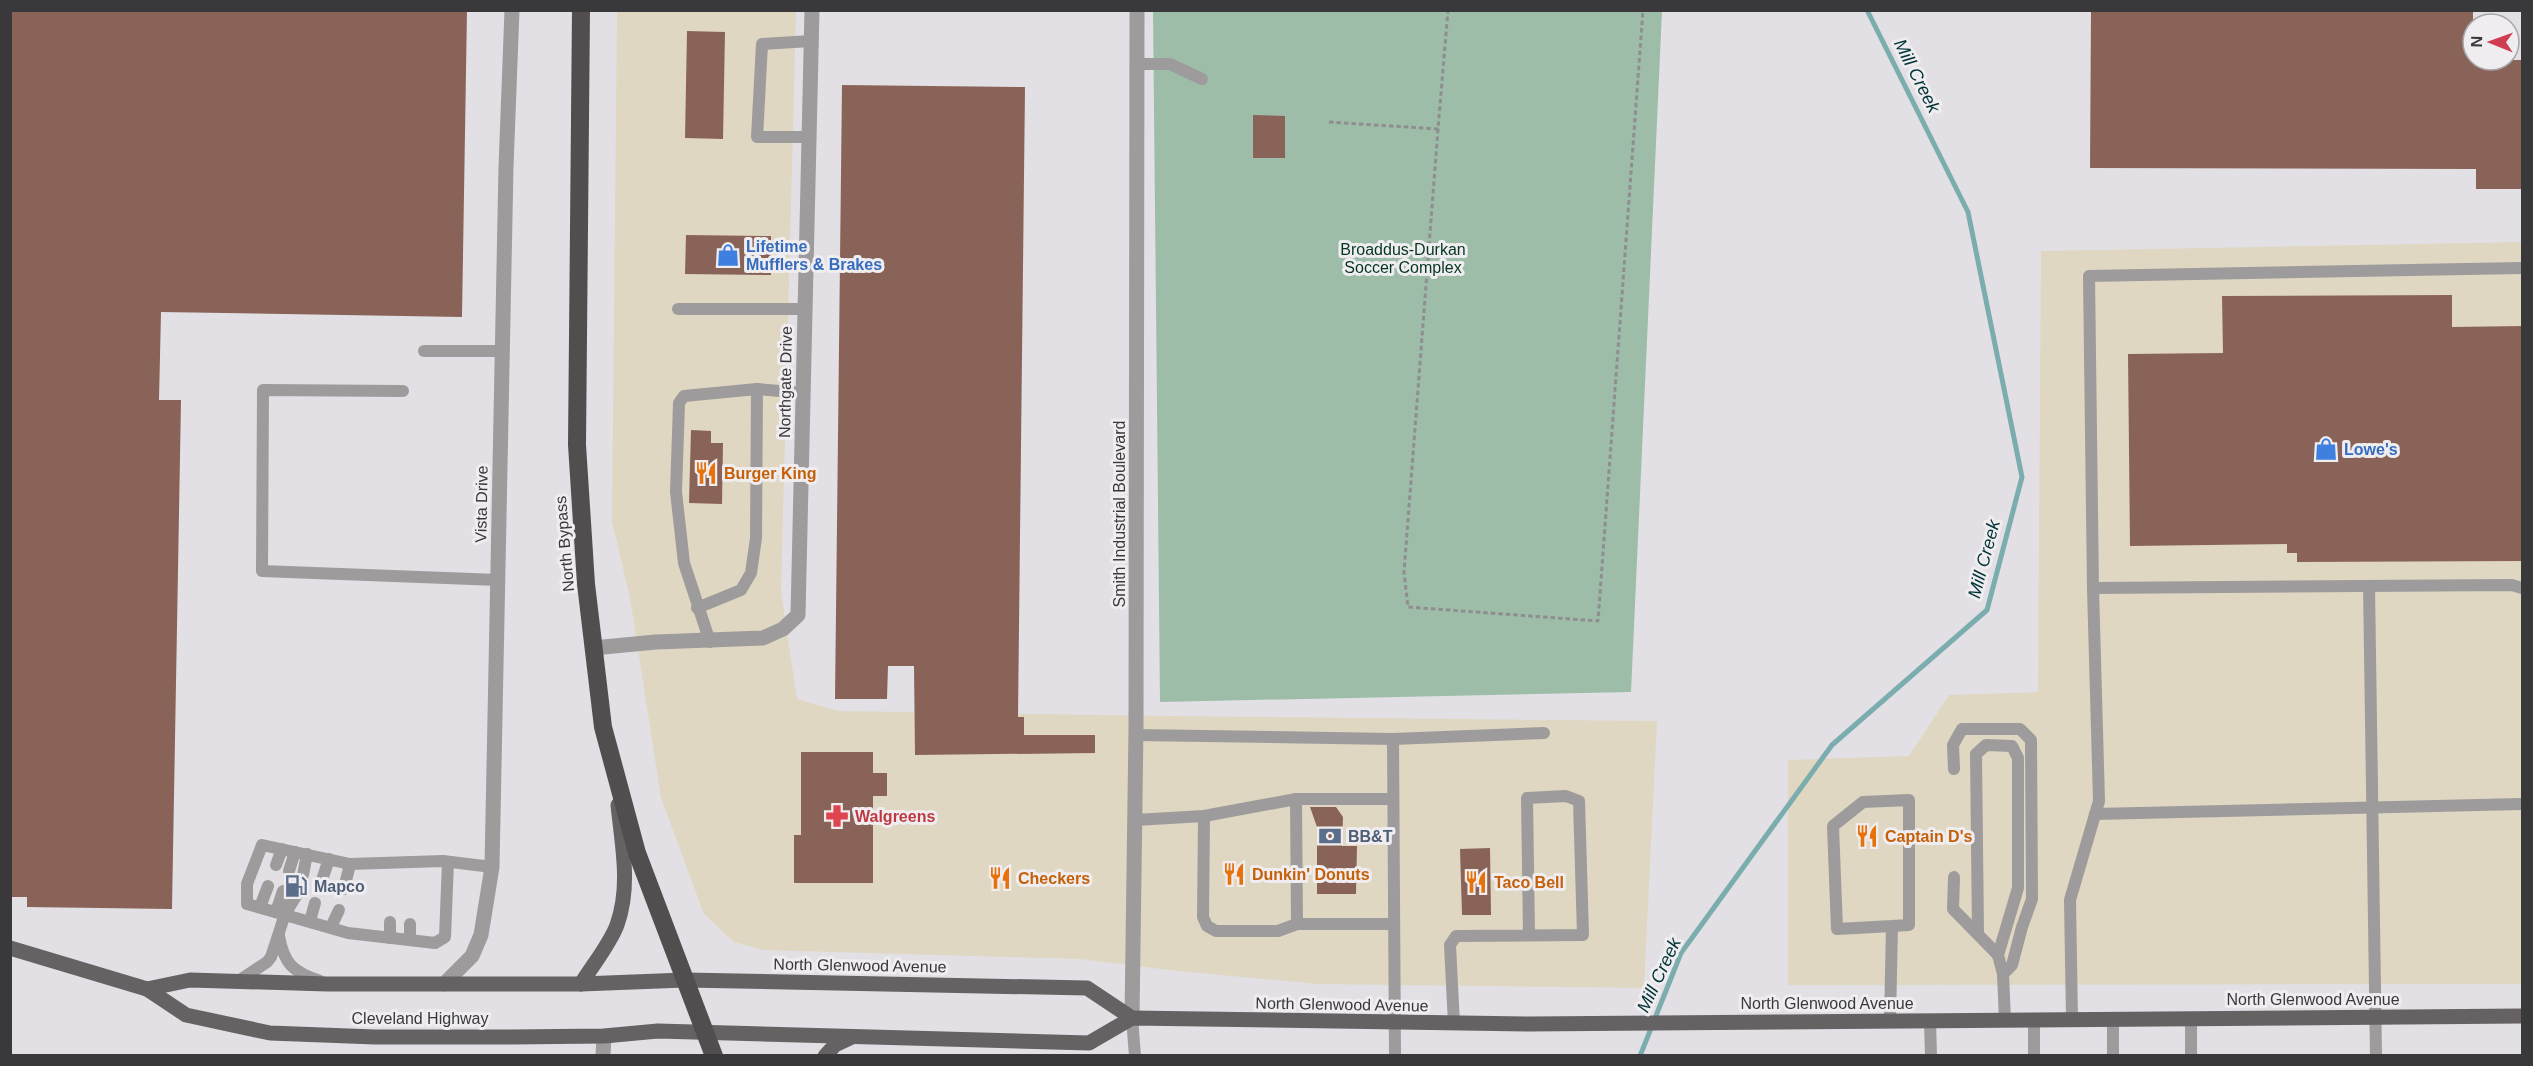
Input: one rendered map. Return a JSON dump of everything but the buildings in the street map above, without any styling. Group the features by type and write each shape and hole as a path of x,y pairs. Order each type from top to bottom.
{"highway":[{"name":"North Bypass","path":"581,10 577,445 580,510 603,727 637,853 714,1056"}],"main road":[{"path":"581,984 616,927 625,897 625,870 614,769"},
{"name":"Cleveland Highway","path":"10,948 147,989 186,1016 270,1033 375,1037 603,1036 658,1031 704,1033"},
{"name":"Cleveland Highway","path":"147,989 190,980 327,984 581,984 685,980"},
{"name":"North Glenwood Avenue","path":"685,980 1087,988 1132,1018 1529,1024 2523,1016"},
{"path":"704,1033 1089,1042 1132,1018"},
{"path":"825,1056 835,1045 852,1037"}],"street":[{"name":"Vista Drive","path":"444,984 472,956 482,935 492,867 502,351 512,10"},
{"name":"Smith Industrial Boulevard","path":"1132,1018 1136,735 1137,10"},
{"name":"Northgate Drive","path":"594,648 656,642 710,642 763,638 783,629 798,615 811,11"},
{"path":"603,1036 603,1056"}],"lane":[{"path":"809,137 757,137 762,44 811,41"},
{"path":"1138,64 1170,64 1202,79"},
{"path":"2072,1019 2070,900 2099,801 2093,588 2089,276 2523,267"},
{"path":"678,309 805,309"},
{"path":"424,351 502,351"},
{"path":"697,608 741,590 751,573 756,538 757,389"},
{"path":"710,642 684,563 676,492 679,403 684,396 757,389 803,393"},
{"path":"403,391 262,390 262,571 498,580"},
{"path":"2093,588 2511,585 2523,588"},
{"path":"2369,586 2376,1056"},
{"path":"1954,769 1953,746 1962,729 2020,729 2031,740 2032,898 2012,965 2004,974"},
{"path":"1976,729 1978,933"},
{"path":"1136,735 1393,739 1544,733"},
{"path":"1393,739 1395,1056"},
{"path":"1976,754 1986,745 2012,746 2018,758 2018,888 1998,955"},
{"path":"1454,1024 1450,945 1456,936 1582,935 1579,801 1566,796 1527,798 1529,935"},
{"path":"1135,819 1204,816 1296,799 1393,799"},
{"path":"1296,799 1296,924"},
{"path":"1908,800 1909,925 1892,926 1838,929 1833,826 1863,802 1908,800"},
{"path":"2095,814 2523,804"},
{"path":"1204,816 1203,917 1207,926 1216,931 1263,932 1278,931 1296,924 1394,924"},
{"path":"448,862 445,937 435,943 348,933 247,904 247,884 262,845 350,864 391,868 412,868 448,862 492,867"},
{"path":"276,865 282,849"},
{"path":"289,871 301,853"},
{"path":"301,853 303,875"},
{"path":"321,883 329,859"},
{"path":"344,889 350,864"},
{"path":"1953,878 1953,909 1998,955 2004,974 2006,1020"},
{"path":"260,907 268,886"},
{"path":"236,983 271,957 279,933 283,891"},
{"path":"281,913 296,896"},
{"path":"310,921 315,903"},
{"path":"331,927 339,910"},
{"path":"390,922 390,938"},
{"path":"410,924 410,940"},
{"path":"1890,1021 1892,926"},
{"path":"279,933 284,960 308,977 327,984"},
{"path":"1132,1018 1135,1056"},
{"path":"2191,1018 2191,1056"},
{"path":"2113,1019 2114,1056"},
{"path":"2034,1020 2034,1056"},
{"path":"1930,1021 1931,1056"}],"path":[{"path":"1448,10 1404,572 1408,607 1598,621 1643,10"},
{"path":"1329,122 1438,129"}],"shaded area":[{"path":"617,11 796,11 781,592 797,699 838,711 1657,721 1644,988 1318,984 1080,959 763,950 734,942 704,914 661,798 630,598 612,521"},
{"path":"2522,242 2522,984 1788,985 1788,760 1909,756 1949,695 2038,692 2041,251"}],"green space":[{"name":"Broaddus-Durkan Soccer Complex","path":"1153,11 1662,11 1631,692 1160,702"}],"waterway":[{"name":"Mill Creek","path":"1640,1056 1681,953 1832,745 1987,610 2022,477 1968,212 1867,10"}],"place":[{"name":"Lifetime Mufflers & Brakes","path":"728,255"},
{"name":"Lowe's","path":"2326,449"},
{"name":"Burger King","path":"706,473"},
{"name":"Walgreens","path":"837,816"},
{"name":"BB&T","path":"1330,836"},
{"name":"Captain D's","path":"1867,836"},
{"name":"Dunkin' Donuts","path":"1234,874"},
{"name":"Checkers","path":"1000,878"},
{"name":"Taco Bell","path":"1476,882"},
{"name":"Mapco","path":"296,886"}]}
